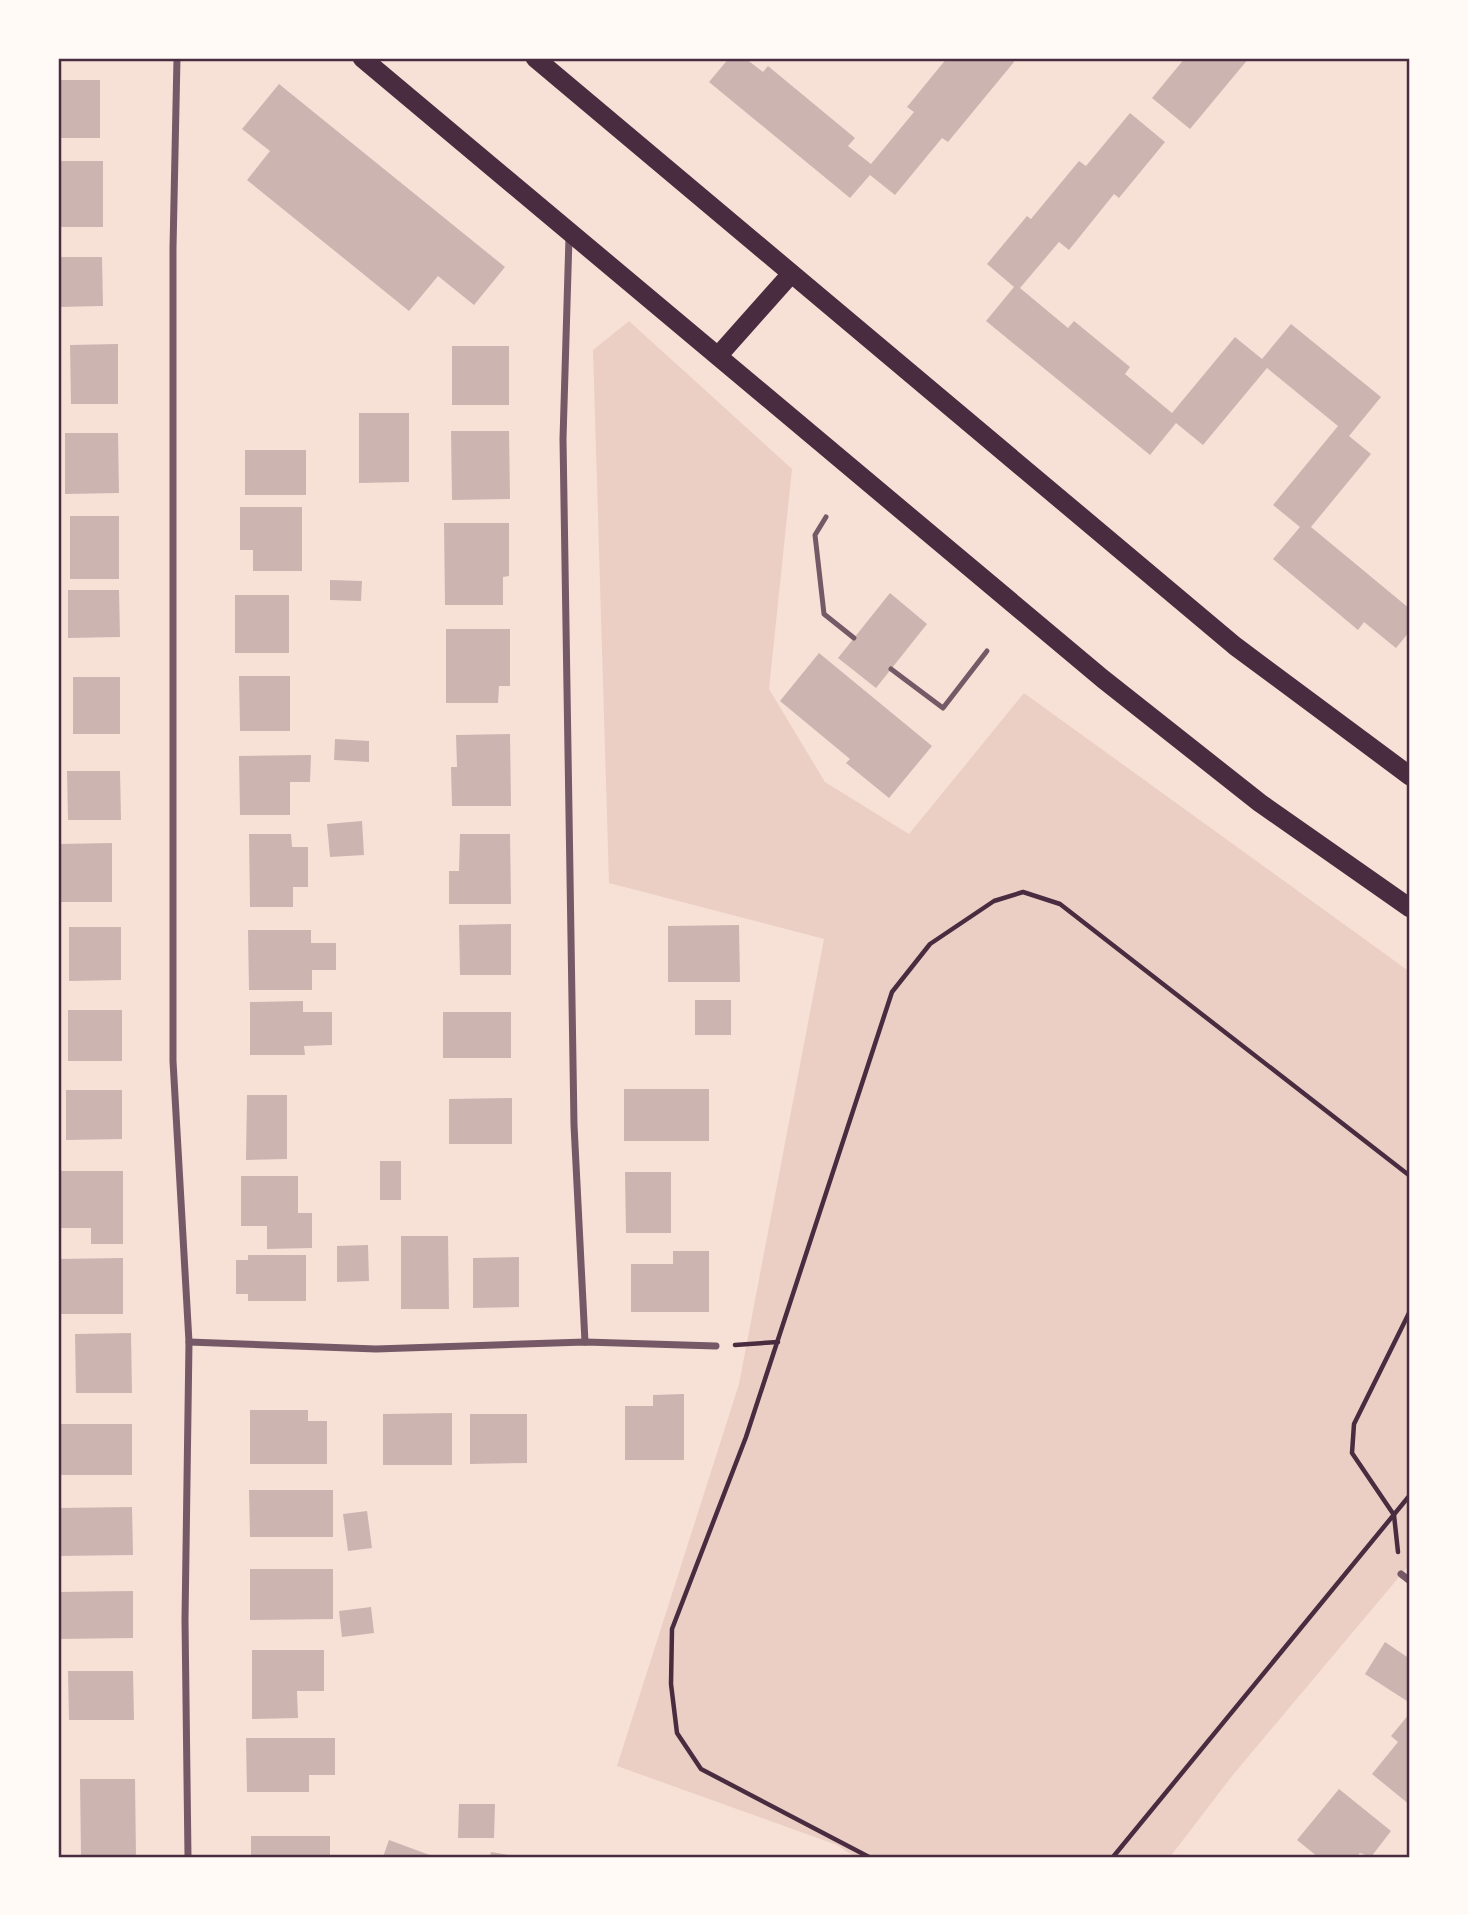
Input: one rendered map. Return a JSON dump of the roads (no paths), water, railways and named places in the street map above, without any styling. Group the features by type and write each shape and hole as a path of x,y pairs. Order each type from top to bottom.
{"highway":[{"path":"362,58 1205,762 1410,908"},
{"path":"535,58 1226,638 1410,776"},
{"path":"718,356 791,274"}],"street":[{"path":"177,58 173,248 173,1061 189,1342 185,1620 188,1857"},
{"path":"569,231 563,439 573,1111 585,1342"},
{"path":"189,1342 376,1349 585,1342 716,1346"},
{"path":"1401,1574 1410,1581"}],"lane":[{"path":"826,517 815,535 824,614 854,638"},
{"path":"891,669 943,708 987,651"}]}
